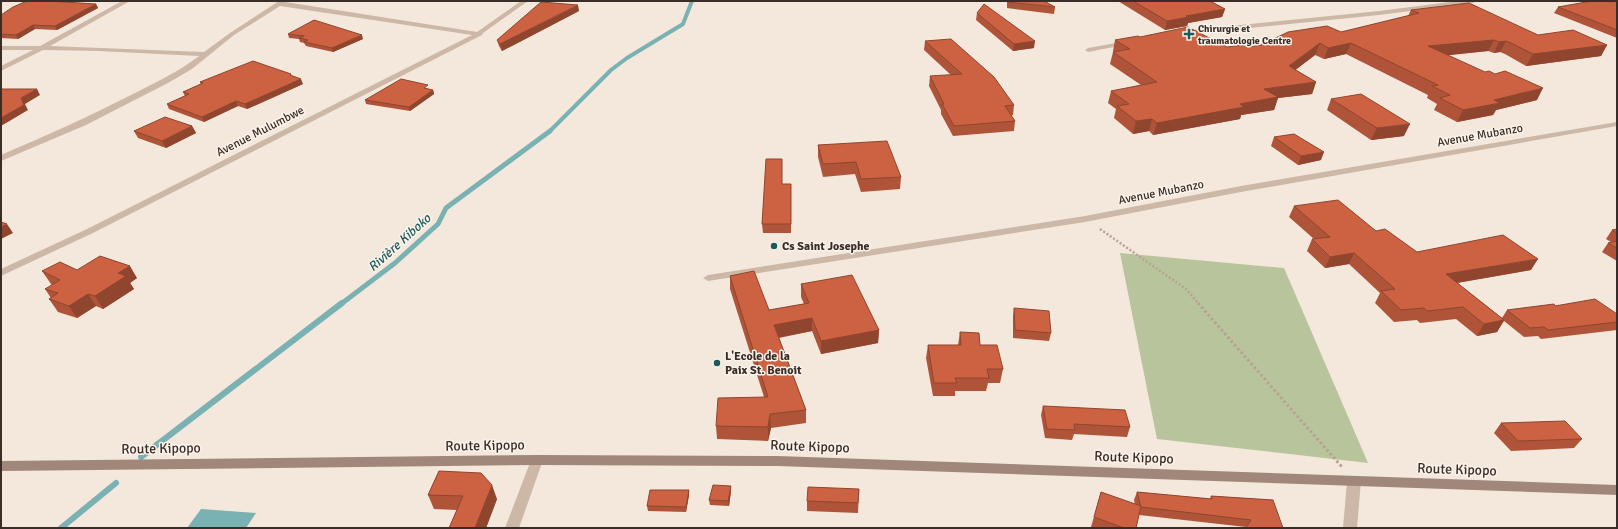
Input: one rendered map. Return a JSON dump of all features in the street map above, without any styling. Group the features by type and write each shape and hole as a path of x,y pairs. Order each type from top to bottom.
{"main road":[{"name":"Route Kipopo","path":"1,466 537,460 776,461 1617,490"}],"street":[{"path":"1,69 43,48 127,1"},
{"name":"Avenue Mulumbwe","path":"1,273 90,231 480,34 525,1"},
{"path":"1178,34 1373,14 1474,1"},
{"path":"1,158 108,111 165,81 206,54 232,34 281,3 480,34"},
{"path":"1088,50 1138,42"},
{"path":"1,48 98,49 206,54"},
{"name":"Avenue Mubanzo","path":"708,278 1085,219 1241,189 1617,124"},
{"path":"512,528 537,460"},
{"path":"1350,528 1354,481"}],"path":[{"path":"1085,219 1186,289 1354,481"}],"green space":[{"path":"1120,253 1284,268 1368,463 1157,439"}],"water":[{"path":"201,509 256,513 246,528 187,528"}],"building":[{"path":"27,1 96,4 55,26 33,25 16,35 1,34 1,15 13,7"},
{"path":"1044,1 1055,7 1007,2"},
{"path":"1133,1 1210,1 1225,9 1167,21"},
{"path":"1592,1 1617,1 1617,30 1558,7"},
{"path":"541,2 578,5 500,44 497,40"},
{"path":"1469,3 1538,35 1573,30 1607,45 1533,54 1506,41 1499,42 1494,40 1428,46 1485,72 1489,71 1495,74 1505,71 1543,88 1494,100 1500,103 1463,110 1440,98 1450,95 1432,86 1438,85 1351,43 1328,48 1320,43 1289,66 1316,82 1264,89 1278,97 1240,104 1244,107 1157,123 1152,119 1136,121 1117,106 1129,104 1111,91 1157,82 1113,52 1130,49 1115,40 1138,36 1140,37 1188,27 1227,47 1243,45 1247,47 1261,45 1288,32 1327,26 1341,32 1419,13 1411,10"},
{"path":"984,4 1035,41 1014,44 977,13"},
{"path":"314,20 362,35 332,48 304,42 308,40 299,38 304,36 288,34"},
{"path":"951,39 994,77 1014,105 1005,106 1015,121 954,126 942,104 944,104 930,76 962,74 925,41"},
{"path":"253,61 301,79 245,104 236,101 202,117 167,104 189,94 183,92 203,83 200,82"},
{"path":"401,79 428,85 424,88 433,90 409,107 365,100"},
{"path":"1,89 37,89 21,98 24,105 1,118"},
{"path":"1361,94 1410,124 1377,128 1331,99"},
{"path":"165,117 192,126 162,141 134,131"},
{"path":"1294,134 1324,152 1301,156 1274,137"},
{"path":"887,141 901,177 861,179 856,162 823,164 818,145"},
{"path":"766,159 782,159 782,184 791,184 791,224 762,224"},
{"path":"1338,200 1376,231 1385,229 1417,252 1503,235 1538,259 1446,274 1504,320 1484,324 1463,307 1427,311 1424,308 1401,310 1381,291 1395,289 1354,253 1330,257 1312,239 1330,237 1294,206"},
{"path":"1,222 7,224 1,227"},
{"path":"1617,241 1617,248 1608,243"},
{"path":"100,256 130,266 118,273 126,276 95,296 88,294 69,306 49,299 58,293 45,289 60,280 42,271 60,262 77,270"},
{"path":"754,271 769,310 809,303 801,284 852,275 879,330 821,341 812,318 774,325 806,410 770,414 768,427 716,426 718,398 768,397 730,276"},
{"path":"1595,299 1617,314 1617,322 1548,330 1544,327 1530,328 1507,310 1554,304 1555,306"},
{"path":"1014,308 1049,311 1051,333 1015,330"},
{"path":"960,332 979,333 980,345 997,345 1003,369 987,369 989,378 955,378 957,383 934,383 928,345 961,345"},
{"path":"1043,406 1125,410 1130,427 1074,424 1075,430 1047,429"},
{"path":"1565,421 1582,439 1518,441 1501,423"},
{"path":"439,471 481,473 492,485 475,528 449,528 463,496 428,495"},
{"path":"713,485 731,486 728,501 709,500"},
{"path":"808,487 859,489 858,503 807,501"},
{"path":"650,490 689,490 686,507 647,506"},
{"path":"1101,492 1141,506 1136,528 1124,528 1094,517"},
{"path":"1137,492 1212,499 1211,496 1273,500 1283,528 1246,528 1251,520 1141,507"}],"waterway":[{"name":"Rivière Kiboko","path":"550,131 611,70 627,58 683,24 692,1"},
{"name":"Rivière Kiboko","path":"341,304 395,263 438,224 446,208 550,131"},
{"name":"Rivière Kiboko","path":"141,457 342,303"},
{"name":"Rivière Kiboko","path":"61,528 116,483"}],"place":[{"name":"Chirurgie et traumatologie Centre","path":"1189,34"},
{"name":"Cs Saint Josephe","path":"774,246"},
{"name":"L'Ecole de la Paix St. Benoit","path":"717,363"}]}
